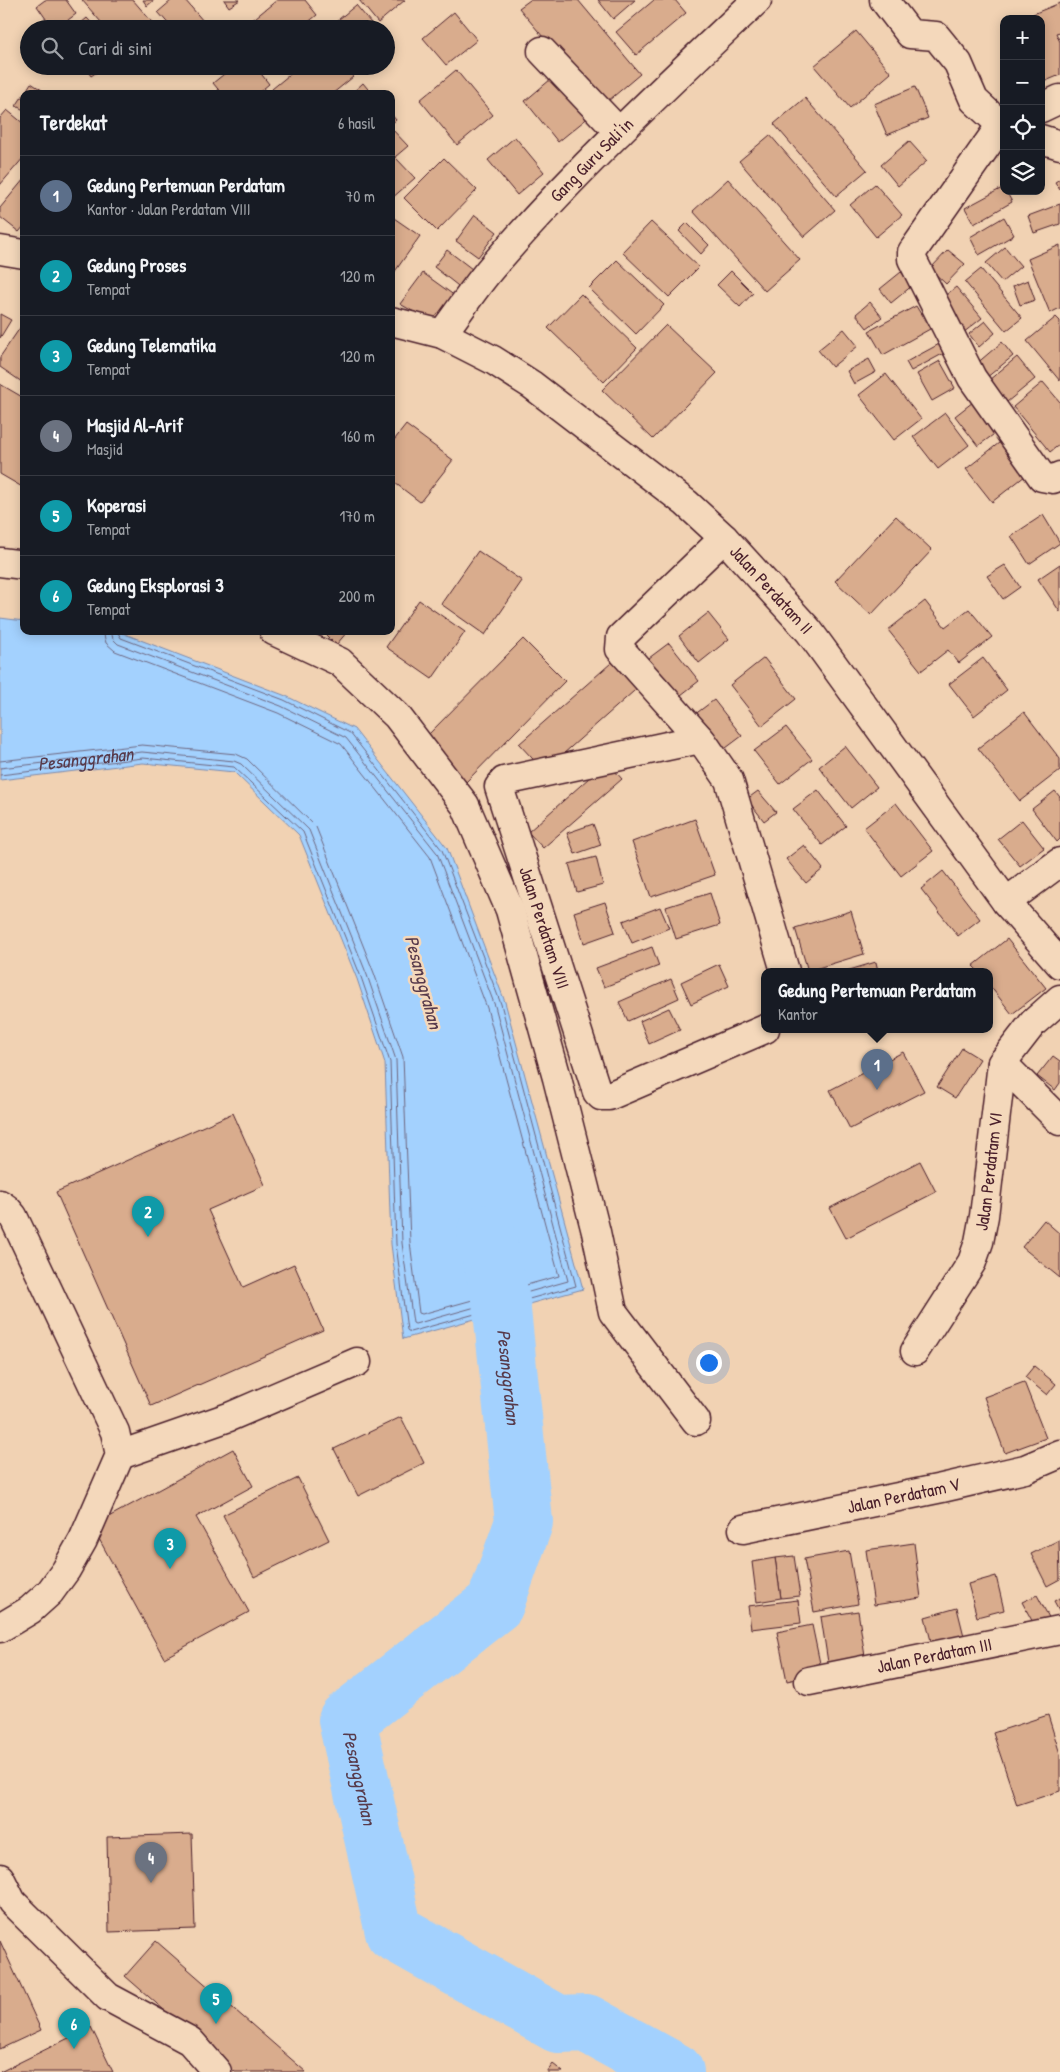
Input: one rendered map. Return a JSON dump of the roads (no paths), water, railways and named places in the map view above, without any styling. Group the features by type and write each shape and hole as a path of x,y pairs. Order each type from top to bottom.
{"street":[{"name":"Gang Guru Sali'in","path":"442,334 492,268 619,132 757,0"},
{"path":"884,0 910,34 936,36 958,63 974,100 1000,122"},
{"path":"542,51 619,132"},
{"path":"1045,106 1060,99"},
{"path":"1000,129 912,252 912,259 972,378 1042,477 1057,478"},
{"path":"1045,140 1060,145"},
{"path":"0,250 20,253"},
{"name":"Jalan Perdatam II","path":"395,323 442,334 493,360 532,385 686,503 724,538 809,631 1006,902 1060,964"},
{"path":"724,538 621,637 619,645 620,649 700,739 729,780 784,968"},
{"path":"0,562 20,564"},
{"path":"283,635 340,662 397,716 465,805 510,910 557,1078 596,1232 613,1312 696,1421"},
{"name":"Jalan Perdatam VIII","path":"700,739 504,781 499,787 597,1092 601,1096 609,1096 761,1031"},
{"path":"1006,902 1060,862"},
{"path":"1060,1000 1033,1023 1002,1063 1060,1122"},
{"name":"Jalan Perdatam VI","path":"915,1351 972,1262 984,1216 1002,1063"},
{"path":"0,1204 7,1209 17,1225 116,1432 120,1455 83,1540 66,1570 50,1592 30,1610 0,1628"},
{"path":"120,1455 229,1417 356,1362"},
{"name":"Jalan Perdatam V","path":"743,1529 1025,1469 1060,1454"},
{"name":"Jalan Perdatam III","path":"809,1681 1060,1630"},
{"path":"0,1878 12,1902 108,1998 190,2040 217,2072"}],"water":[{"path":"0,618 20,620 20,635 127,635 286,696 354,729 447,848 505,1002 583,1289 403,1339 391,1244 385,1063 357,979 299,835 234,772 143,763 0,780"}],"waterway":[{"name":"Pesanggrahan","path":"486,1233 501,1301 524,1522 495,1604 347,1720 394,1932 558,2024 586,2023 675,2072"}],"place":[{"name":"Gedung Pertemuan Perdatam","path":"877,1090"},
{"name":"Gedung Proses","path":"148,1237"},
{"name":"Gedung Telematika","path":"170,1569"},
{"name":"Masjid Al-Arif","path":"151,1883"},
{"name":"Koperasi","path":"216,2024"},
{"name":"Gedung Eksplorasi 3","path":"74,2049"}]}
